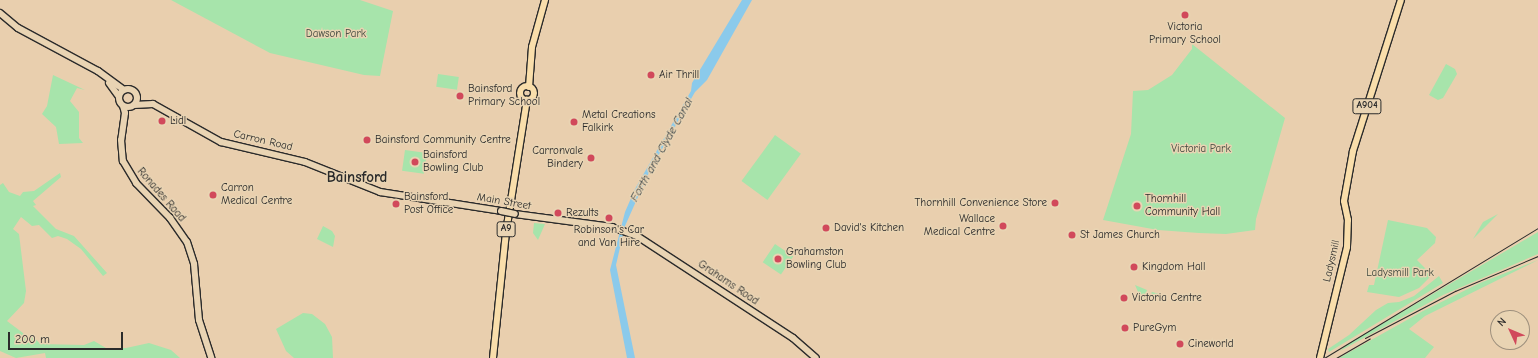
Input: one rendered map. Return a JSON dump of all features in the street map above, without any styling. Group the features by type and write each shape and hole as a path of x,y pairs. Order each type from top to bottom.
{"main road":[{"path":"529,87 525,87 520,92 522,98 526,100 533,94 529,87 532,47 545,0"},
{"name":"Ladysmill","path":"1320,358 1347,247 1347,214 1344,201 1353,151 1402,0"},
{"path":"0,13 5,18 124,90 132,90 134,104"},
{"path":"106,78 119,97 125,113 134,104"},
{"path":"119,97 124,90"},
{"name":"A9","path":"493,358 506,232 526,100"},
{"path":"123,106 134,104"},
{"name":"Carron Road","path":"134,104 146,104 163,108 221,142 305,162 380,192"},
{"name":"Ronades Road","path":"125,113 120,140 123,161 136,183 170,218 187,242 194,264 199,320 211,358"},
{"name":"Main Street","path":"380,192 622,230"},
{"name":"Grahams Road","path":"622,230 649,244 793,338 816,358"},
{"name":"Ladysmill","path":"1316,358 1330,312"}],"green space":[{"name":"Dawson Park","path":"171,0 360,0 393,11 380,76 364,75 270,53"},
{"name":"Victoria Park","path":"1192,44 1285,118 1256,219 1255,230 1226,234 1199,233 1158,230 1103,220 1131,134 1133,91 1148,90 1172,75 1192,49"},
{"path":"1446,64 1455,69 1457,74 1443,98 1438,100 1429,95"},
{"path":"438,74 459,77 457,90 436,87"},
{"path":"53,75 85,90 77,88 70,101 79,112 79,138 83,143 59,144 56,127 42,114 47,106"},
{"path":"775,135 801,154 767,200 741,181"},
{"name":"Bainsford Bowling Club","path":"405,150 427,153 424,174 402,171"},
{"path":"60,173 61,177 33,201 36,205 33,206 56,229 74,236 107,273 103,276 81,249 67,239 58,236 52,238 39,225 32,226 21,217 13,229 19,234 26,291 24,303 7,321 23,333 26,338 34,337 40,344 84,345 94,341 106,348 126,348 149,343 171,350 180,358 46,358 45,353 16,358 0,351 0,185 3,183 9,192 20,196 23,192 34,191"},
{"path":"1498,214 1473,239 1483,222"},
{"name":"Ladysmill Park","path":"1388,220 1427,228 1436,237 1435,243 1417,260 1432,275 1419,288 1399,297 1367,292 1369,285 1374,285"},
{"path":"534,223 545,224 538,240 533,233"},
{"path":"323,226 332,231 335,236 333,247 317,239"},
{"path":"1538,232 1538,254 1443,295 1340,351 1346,345"},
{"name":"Grahamston Bowling Club","path":"775,244 793,256 781,275 763,262"},
{"path":"1538,260 1425,316 1409,329 1434,347 1425,358 1339,358 1423,311 1480,283"},
{"path":"1439,276 1443,283 1329,352 1328,349 1349,335 1376,310 1388,303 1399,302 1414,296"},
{"path":"1135,285 1147,290 1146,294 1149,296 1152,292 1160,294 1141,299"},
{"path":"303,313 312,314 325,324 332,337 333,358 294,358 286,351 276,329"}],"water":[{"path":"742,0 752,0 707,80 695,92 650,170 625,226 616,265 635,358 627,358 610,270 625,212 635,189 691,91 692,83"}],"railway":[{"path":"1324,358 1538,228"},
{"path":"1365,338 1455,291 1538,256"},
{"path":"1336,358 1370,338"}],"place":[{"name":"Victoria Primary School","path":"1185,15"},
{"name":"Air Thrill","path":"651,75"},
{"name":"Bainsford Primary School","path":"460,96"},
{"name":"Lidl","path":"162,121"},
{"name":"Metal Creations Falkirk","path":"574,122"},
{"name":"Bainsford Community Centre","path":"367,140"},
{"name":"Carronvale Bindery","path":"591,158"},
{"name":"Bainsford Bowling Club","path":"415,162"},
{"name":"Carron Medical Centre","path":"213,195"},
{"name":"Thornhill Convenience Store","path":"1055,203"},
{"name":"Bainsford Post Office","path":"396,204"},
{"name":"Thornhill Community Hall","path":"1137,206"},
{"name":"Rezults","path":"558,213"},
{"name":"Robinson's Car and Van Hire","path":"609,218"},
{"name":"Wallace Medical Centre","path":"1003,226"},
{"name":"David's Kitchen","path":"826,228"},
{"name":"St James Church","path":"1072,235"},
{"name":"Grahamston Bowling Club","path":"778,259"},
{"name":"Kingdom Hall","path":"1134,267"},
{"name":"Victoria Centre","path":"1124,298"},
{"name":"PureGym","path":"1125,328"},
{"name":"Cineworld","path":"1180,344"}],"district":[{"name":"Bainsford","path":"357,178"}],"water label":[{"name":"Forth and Clyde Canal","path":"662,150"}]}
